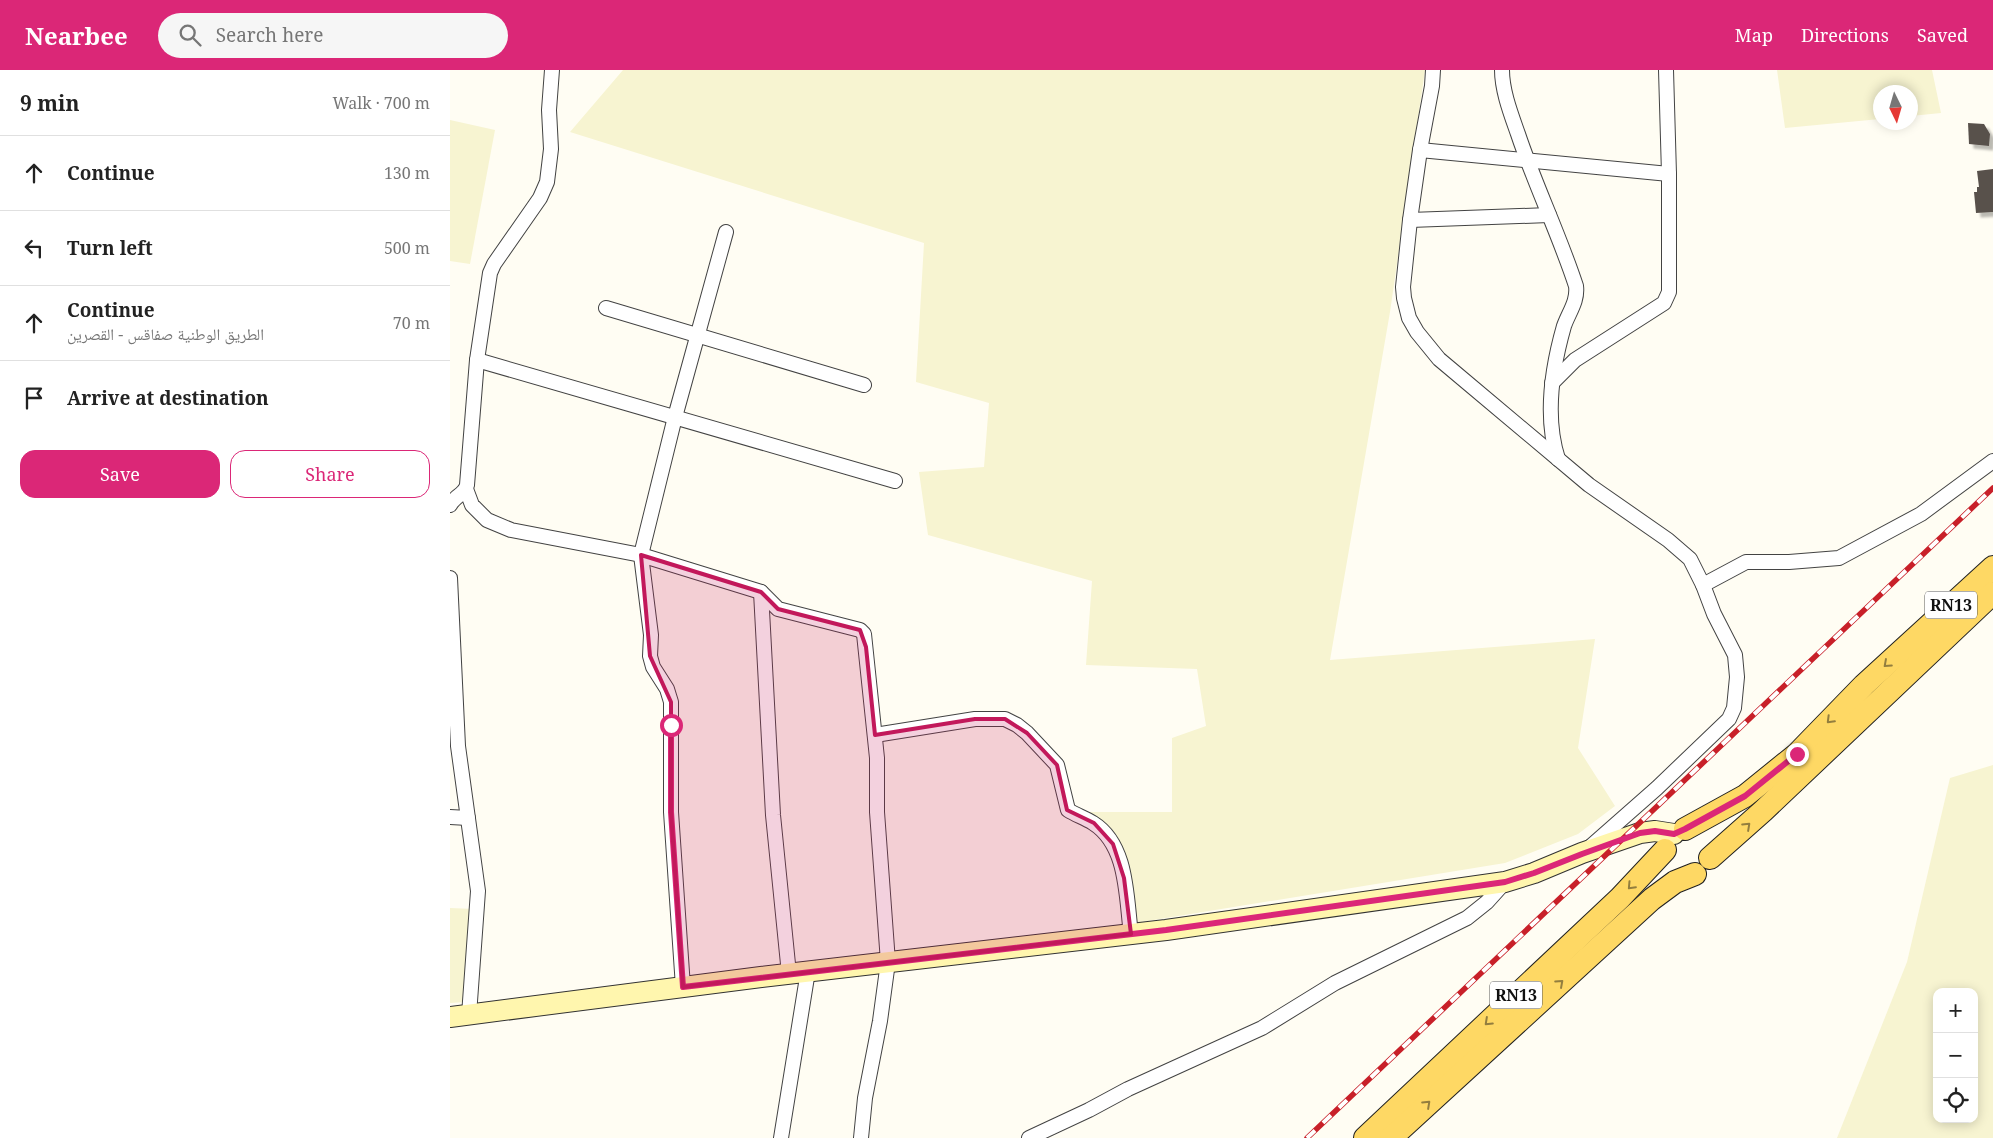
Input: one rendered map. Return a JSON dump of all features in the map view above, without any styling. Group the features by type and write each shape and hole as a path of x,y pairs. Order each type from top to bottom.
{"main road":[{"name":"RN13","path":"1392,1138 1519,1006 1674,838 1745,796 1872,692 1916,651 1993,566"},
{"name":"RN13","path":"1916,651 1993,593"},
{"name":"RN13","path":"1366,1138 1519,1006 1652,899 1675,882 1703,866 1763,811 1872,692"},
{"path":"460,1016 788,974 1131,934 1505,882 1618,842 1674,838 1693,829 1706,837 1711,850 1703,866 1688,875 1674,870 1665,858 1674,838"}],"street":[{"path":"552,70 549,110 551,149 546,182 540,198 494,264 490,273 478,360 466,488 472,505 486,520 503,526 641,555 761,592 778,608 860,630 864,634 875,735 888,962 882,1013 865,1098 861,1138"},
{"path":"1433,70 1410,220 1404,298 1409,318 1416,332 1440,359 1589,486 1680,549 1690,559 1703,585 1714,614 1735,655 1737,677 1734,708 1730,720 1582,854"},
{"path":"1502,70 1503,84 1527,160 1569,264 1577,294 1560,340 1552,383 1551,430 1559,460"},
{"path":"1552,383 1575,360 1664,303 1669,292 1669,174 1666,70"},
{"path":"1420,150 1669,174"},
{"path":"1410,220 1549,215"},
{"path":"683,987 671,812 671,702 667,690 653,668 650,656 651,635 641,555 675,417 726,232"},
{"path":"606,308 864,385"},
{"path":"478,360 895,481"},
{"path":"1703,585 1746,562 1789,562 1839,558 1921,514 1993,461"},
{"path":"450,504 466,488"},
{"path":"450,578 458,746 478,891 460,1016"},
{"path":"761,592 773,815 788,974"},
{"path":"875,735 976,719 1005,720 1017,724 1057,765 1068,810 1094,823 1113,844 1121,862 1131,934"},
{"path":"450,817 468,818"},
{"path":"1029,1138 1089,1110 1128,1089 1262,1028 1335,983 1467,918 1487,902 1505,882"},
{"path":"781,1138 808,972"}],"highlighted area":[{"path":"641,555 761,592 778,609 860,630 866,647 875,735 975,719 1005,719 1027,733 1057,765 1067,810 1094,823 1113,844 1124,878 1131,934 683,987 671,812 671,702 650,656"}],"shaded area":[{"path":"623,70 1425,70 1390,312 1330,660 1595,639 1578,748 1615,806 1578,834 1505,863 1123,925 1116,853 1080,812 1172,812 1172,738 1206,726 1197,669 1086,665 1092,581 928,535 919,472 984,467 989,403 916,382 924,243 570,132"},
{"path":"1777,70 1932,70 1941,113 1918,115 1918,85 1873,85 1873,120 1785,128"},
{"path":"450,120 495,130 470,264 450,261"},
{"path":"1993,765 1993,1138 1837,1138 1907,962 1950,778"},
{"path":"450,908 474,909 465,1002 450,1003"}],"building":[{"path":"1968,123 1984,124 1990,134 1989,146 1969,144"},
{"path":"1993,169 1993,212 1976,213 1974,192 1977,192 1977,187 1979,187 1977,171"}],"railway":[{"path":"1307,1138 1993,488"}],"route":[{"path":"671,725 671,812 683,987 1166,930 1505,882 1559,864 1640,833 1655,831 1674,834 1728,807 1745,796 1797,754"}]}
